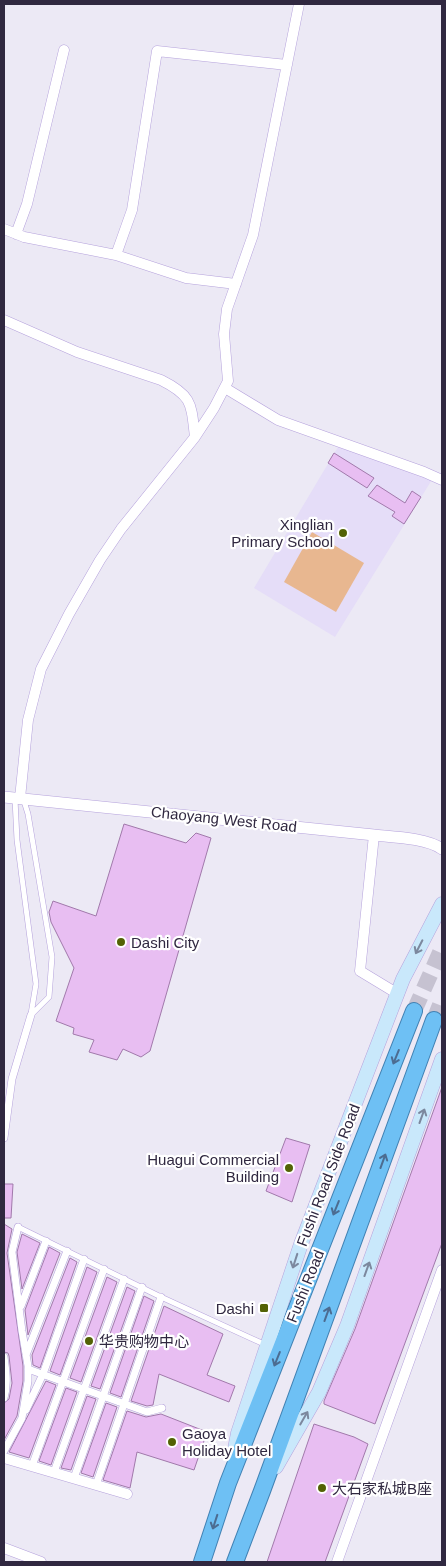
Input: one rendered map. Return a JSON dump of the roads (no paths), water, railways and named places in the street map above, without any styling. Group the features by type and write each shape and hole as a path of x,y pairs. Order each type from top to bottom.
{"highway":[{"name":"Fushi Road","path":"202,1562 228,1482 414,1011"},
{"name":"Fushi Road","path":"235,1562 434,1020"}],"main road":[{"name":"Fushi Road Side Road","path":"228,1482 238,1434 301,1244 407,972 442,904"},
{"path":"262,1491 319,1392 344,1334 442,1059"}],"street":[{"path":"13,798 28,720 41,669 69,614 100,560 121,529 195,438 228,381 224,334 227,308 253,236 299,4"},
{"path":"16,234 27,204 64,50"},
{"path":"116,255 132,210 157,51 287,65"},
{"path":"4,230 116,255 186,278 236,284"},
{"path":"4,320 77,352 172,385 187,397 195,438"},
{"path":"225,388 278,420 442,480"},
{"name":"Chaoyang West Road","path":"13,798 374,835 414,840 438,846 442,849"},
{"path":"374,835 360,970 398,994"},
{"path":"4,1138 12,1079 31,1015"},
{"path":"18,1227 12,1252 28,1369 22,1418"},
{"path":"20,1308 46,1241"},
{"path":"26,1355 67,1251"},
{"path":"4,1450 43,1374 84,1259"},
{"path":"32,1466 104,1269"},
{"path":"337,1562 442,1270"},
{"path":"54,1472 124,1279"},
{"path":"74,1478 142,1287"},
{"path":"96,1485 161,1297"},
{"path":"4,1357 6,1369 6,1392 4,1398"},
{"path":"28,1369 147,1412 162,1408"},
{"path":"4,1458 128,1494"},
{"path":"4,1548 41,1562"}],"lane":[{"path":"13,798 25,802 28,814 52,958 49,998 31,1015 36,984 13,798"},
{"path":"18,1227 267,1346"}],"tunnel":[{"path":"414,1011 442,948"},
{"path":"434,1020 442,1000"}],"place":[{"name":"Xinglian Primary School","path":"343,533"},
{"name":"Dashi City","path":"121,942"},
{"name":"Huagui Commercial Building","path":"289,1168"},
{"name":"Dashi","path":"264,1308"},
{"name":"华贵购物中心","path":"89,1341"},
{"name":"Gaoya Holiday Hotel","path":"172,1442"},
{"name":"大石家私城B座","path":"322,1488"}]}
